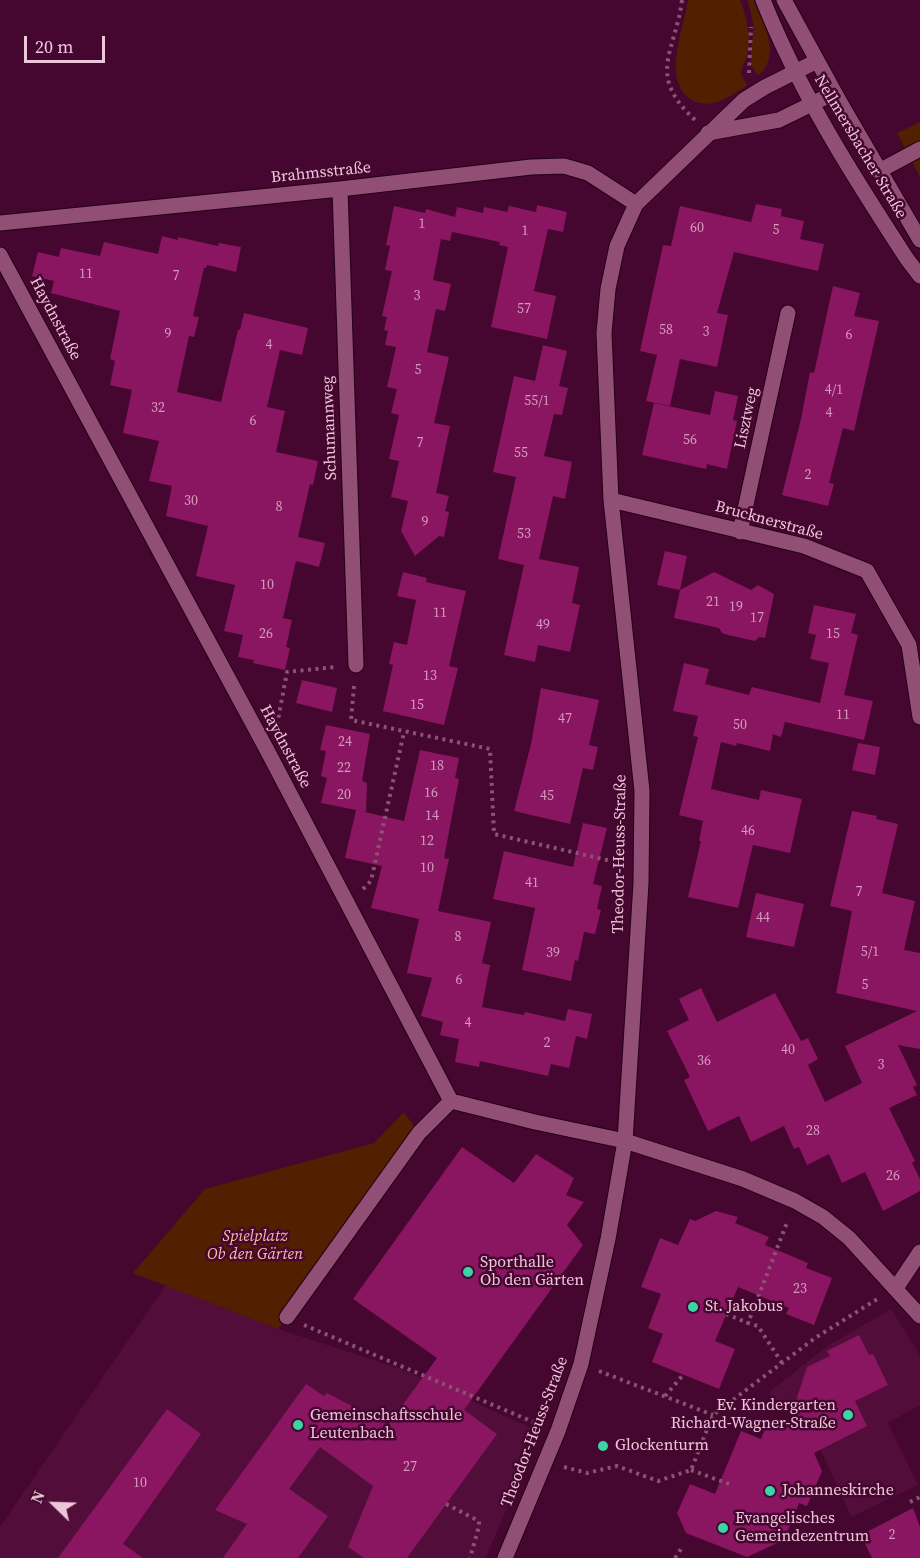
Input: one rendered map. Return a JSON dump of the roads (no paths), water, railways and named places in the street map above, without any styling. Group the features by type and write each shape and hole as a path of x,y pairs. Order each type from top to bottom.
{"street":[{"name":"Nellmersbacher Straße","path":"763,0 795,72 844,162 920,276"},
{"name":"Nellmersbacher Straße","path":"784,0 834,93 920,240"},
{"name":"Theodor-Heuss-Straße","path":"506,1558 558,1431 581,1364 608,1239 625,1141 641,868 642,791 611,500 604,333 608,289 617,246 636,204 744,100 817,61"},
{"path":"708,133 779,120 834,93"},
{"path":"879,171 920,148"},
{"name":"Brahmsstraße","path":"0,223 564,166 588,173 636,204"},
{"name":"Schumannweg","path":"340,189 356,665"},
{"name":"Haydnstraße","path":"0,255 267,750 346,905 451,1101"},
{"name":"Lisztweg","path":"740,532 788,313"},
{"name":"Brucknerstraße","path":"611,500 804,546 867,571 909,645 920,717"},
{"path":"287,1317 419,1133 451,1101 625,1141 742,1179 795,1201 823,1217 849,1238 920,1316"},
{"path":"896,1288 920,1251"}],"place":[{"name":"Sporthalle Ob den Gärten","path":"468,1272"},
{"name":"St. Jakobus","path":"693,1307"},
{"name":"Ev. Kindergarten Richard-Wagner-Straße","path":"848,1415"},
{"name":"Gemeinschaftsschule Leutenbach","path":"298,1425"},
{"name":"Glockenturm","path":"603,1446"},
{"name":"Johanneskirche","path":"770,1491"},
{"name":"Evangelisches Gemeindezentrum","path":"723,1528"}],"park label":[{"name":"Spielplatz Ob den Gärten","path":"255,1246"}]}
